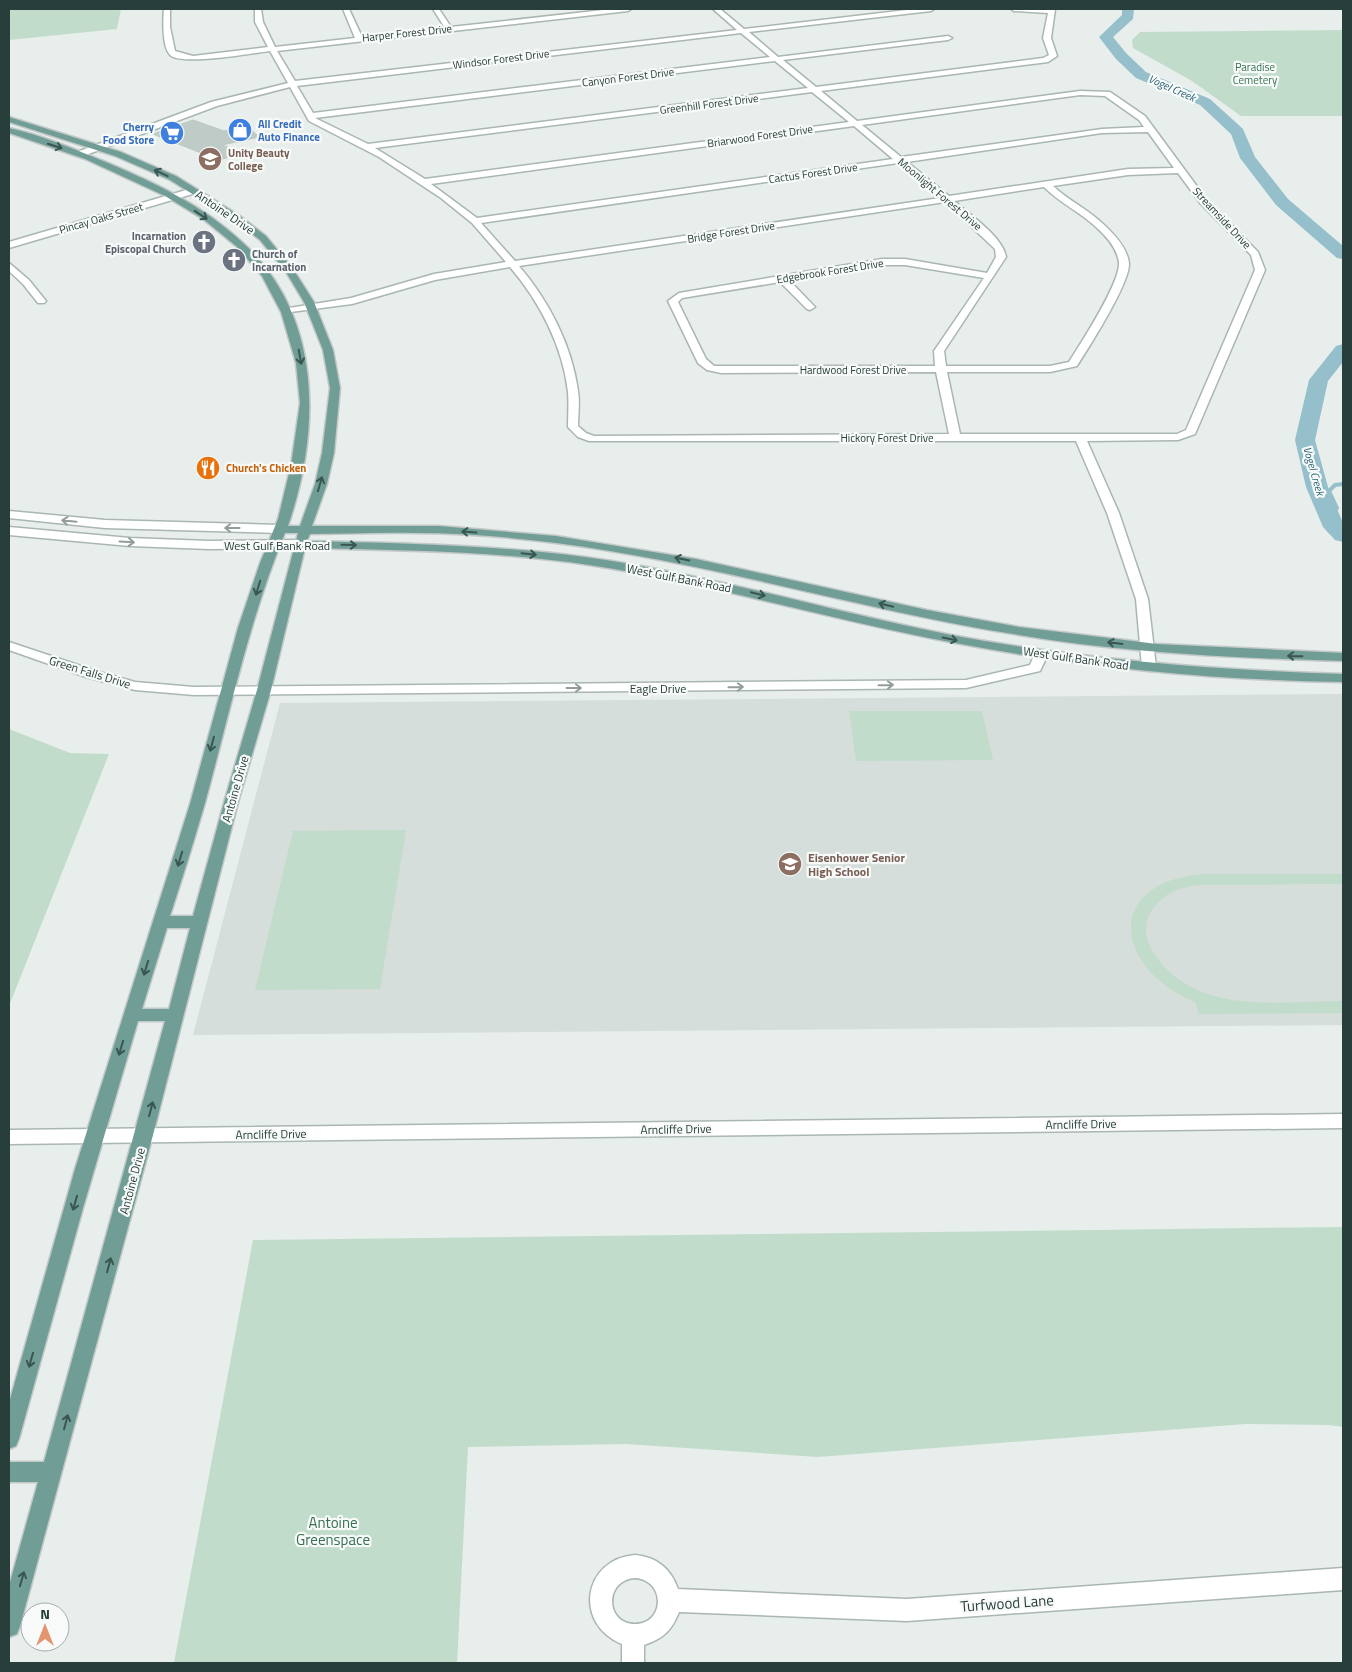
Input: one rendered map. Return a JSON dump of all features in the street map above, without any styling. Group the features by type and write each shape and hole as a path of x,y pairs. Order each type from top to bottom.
{"main road":[{"name":"Antoine Drive","path":"9,1626 144,1135 232,799 264,690 302,537 328,454 334,388 328,350 312,308 290,271 263,238 237,218 173,178 97,148 10,120"},
{"name":"Antoine Drive","path":"9,130 120,170 174,197 221,228 244,250 272,284 286,311 297,343 304,379 304,411 294,482 280,529 265,565 227,690 198,799 94,1136 9,1438"},
{"name":"West Gulf Bank Road","path":"302,537 351,528 509,534 660,554 730,568 935,616 1042,634 1148,647 1252,655 1343,657"},
{"name":"West Gulf Bank Road","path":"280,529 302,537 497,551 587,561 698,580 862,620 1041,654 1208,673 1343,678"},
{"path":"410,546 416,529"},
{"path":"497,551 509,534"},
{"path":"924,633 935,616"},
{"path":"160,922 200,922"},
{"path":"132,1015 176,1015"},
{"path":"9,1472 52,1472"}],"street":[{"name":"Harper Forest Drive","path":"168,9 166,27 171,52 174,55 185,57 272,49 623,9"},
{"path":"258,9 259,22 309,116 327,129 367,148 424,182 475,221 513,264"},
{"path":"346,9 359,39"},
{"path":"436,9 449,29"},
{"name":"Moonlight Forest Drive","path":"716,9 947,199 994,241 1000,249 1001,257 990,276 940,351 941,370 954,438"},
{"name":"Windsor Forest Drive","path":"80,154 214,104 291,84 931,9"},
{"path":"1014,9 1052,10"},
{"name":"Greenhill Forest Drive","path":"367,148 1050,58 1053,56 1053,53 1047,38 1052,10"},
{"path":"528,11 536,19"},
{"name":"Canyon Forest Drive","path":"309,116 948,38"},
{"name":"Briarwood Forest Drive","path":"424,182 1070,94 1097,92"},
{"name":"Streamside Drive","path":"1097,92 1106,94 1137,113 1151,129 1204,202 1255,254 1260,270 1191,432"},
{"name":"Cactus Forest Drive","path":"475,221 1102,131 1151,129"},
{"name":"Bridge Forest Drive","path":"286,311 373,296 437,276 513,264 1128,172 1180,170"},
{"name":"Hardwood Forest Drive","path":"673,301 702,361 711,368 728,371 1050,369 1073,364 1119,282 1124,265 1121,252 1114,241 1075,206 1046,184"},
{"name":"Pincay Oaks Street","path":"9,246 193,191"},
{"name":"Edgebrook Forest Drive","path":"673,301 679,296 893,262 990,276"},
{"name":"Hickory Forest Drive","path":"513,264 528,282 544,308 563,349 570,371 573,393 573,428 582,435 604,440 1080,438 1178,437 1191,432"},
{"path":"9,266 26,282 40,301"},
{"path":"782,279 810,307"},
{"path":"1080,438 1112,513 1142,599 1149,667"},
{"name":"West Gulf Bank Road","path":"9,514 90,523 280,529"},
{"path":"79,538 90,523"},
{"name":"West Gulf Bank Road","path":"9,531 79,538 209,545 275,543 302,537"},
{"name":"Green Falls Drive","path":"9,646 91,674 135,686 194,691 264,690"},
{"name":"Eagle Drive","path":"264,690 966,684 1035,668 1041,654"},
{"name":"Arncliffe Drive","path":"9,1137 1343,1121"},
{"path":"640,1566 658,1574 664,1582 670,1600 668,1610 658,1626 651,1632 632,1636 614,1629 607,1622 603,1613 602,1592 612,1576 620,1570 640,1566"},
{"name":"Turfwood Lane","path":"670,1600 907,1610 1343,1579"},
{"path":"632,1636 633,1663"}],"shaded area":[{"name":"Eisenhower Senior High School","path":"1343,694 1343,1025 193,1035 280,703"}],"green space":[{"path":"9,9 121,9 117,29 9,40"},
{"name":"Paradise Cemetery","path":"1343,30 1343,116 1241,116 1192,81 1133,48 1132,40 1140,32"},
{"path":"849,711 982,711 993,760 856,761"},
{"path":"9,729 70,753 109,754 9,1006"},
{"path":"406,830 380,989 255,990 293,831"},
{"path":"1205,874 1343,874 1343,884 1210,884 1185,887 1160,900 1149,916 1146,929 1150,948 1161,963 1179,980 1200,991 1222,998 1271,1003 1343,1001 1343,1013 1199,1014 1195,1002 1168,987 1148,969 1135,949 1131,928 1135,909 1149,892 1172,880"},
{"name":"Antoine Greenspace","path":"1343,1227 1343,1427 1329,1425 1245,1424 818,1457 626,1444 468,1447 457,1663 174,1663 253,1240"}],"building":[{"path":"193,120 224,131 247,126 259,137 222,145 244,153 219,160 153,134"}],"waterway":[{"name":"Vogel Creek","path":"1128,9 1128,16 1106,37 1121,56 1141,75 1205,102 1238,132 1248,158 1282,202 1343,254"},
{"name":"Vogel Creek","path":"1343,350 1319,380 1305,440 1317,487 1334,527 1343,535"},
{"path":"1329,516 1337,508 1329,491 1335,485 1343,484"}],"place":[{"name":"All Credit Auto Finance","path":"240,130"},
{"name":"Cherry Food Store","path":"172,133"},
{"name":"Unity Beauty College","path":"210,159"},
{"name":"Incarnation Episcopal Church","path":"204,242"},
{"name":"Church of Incarnation","path":"234,260"},
{"name":"Church's Chicken","path":"208,468"},
{"name":"Eisenhower Senior High School","path":"790,864"}]}
